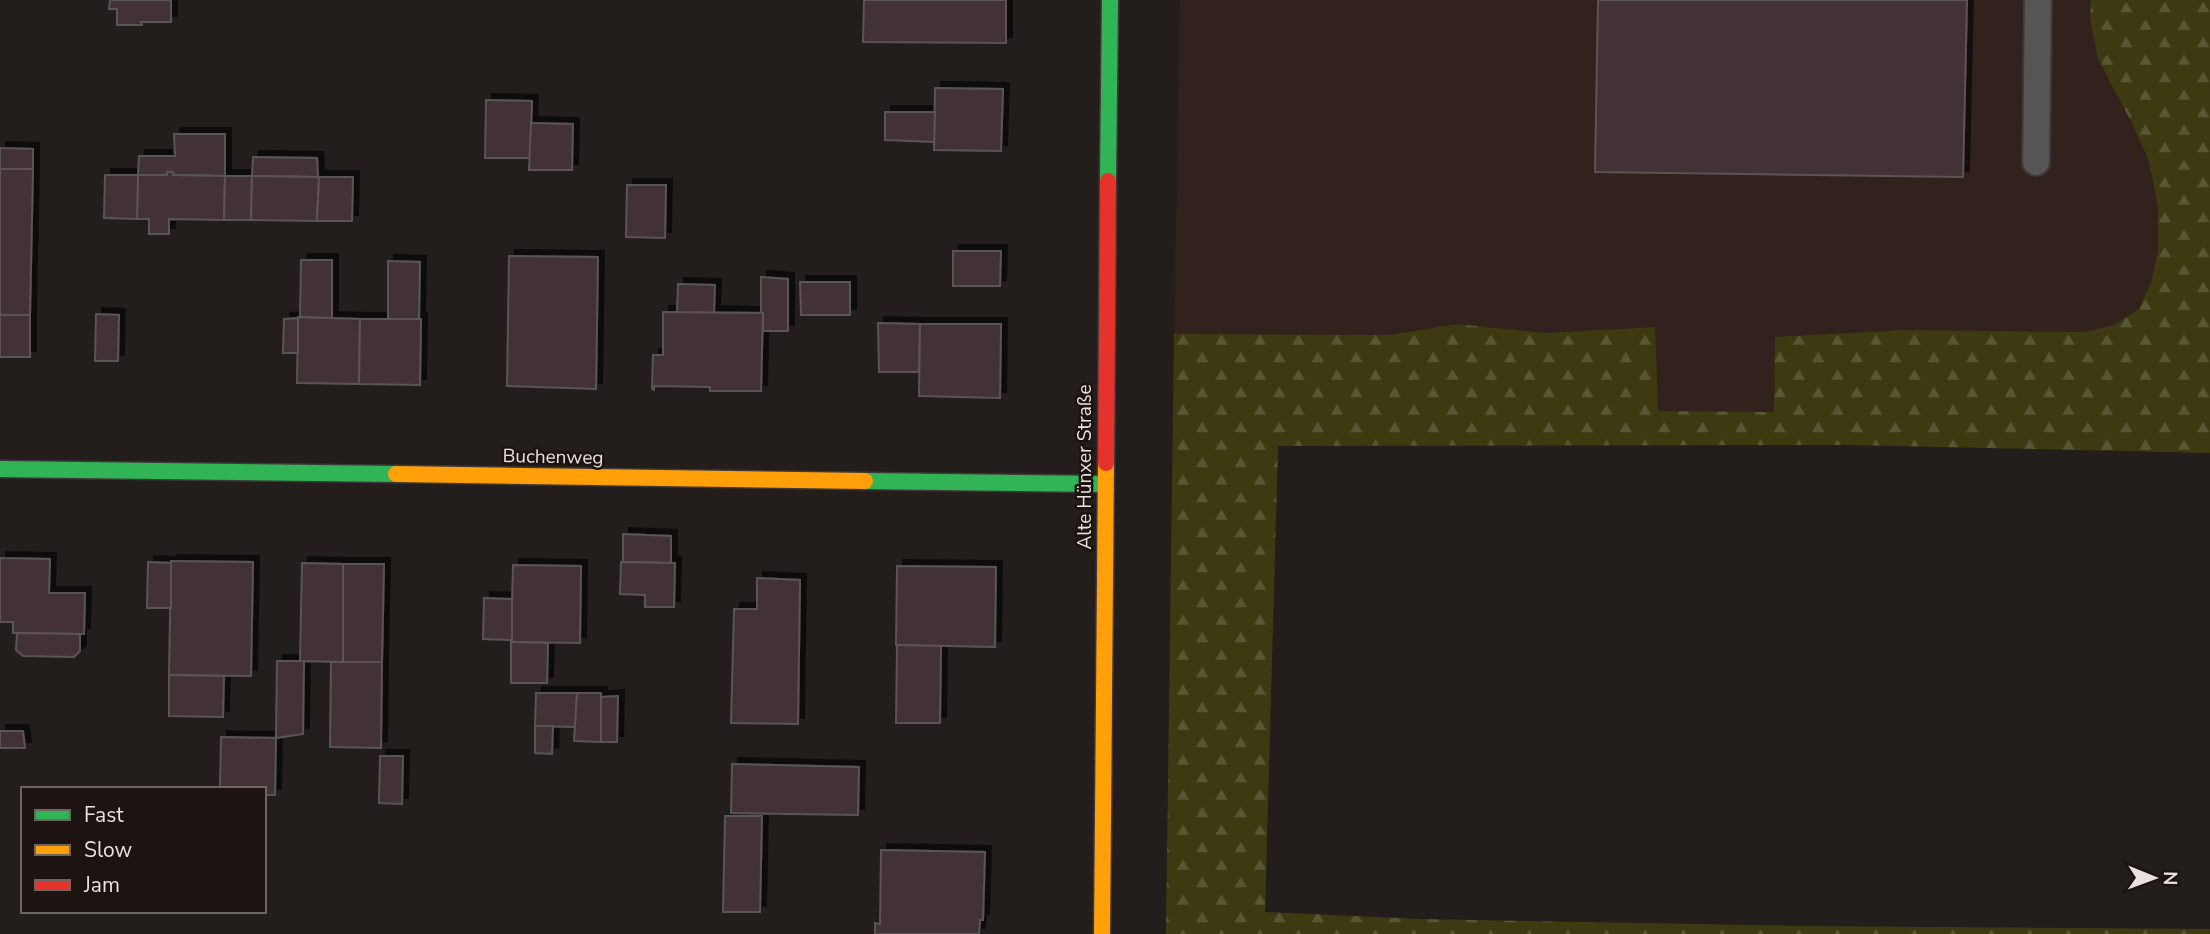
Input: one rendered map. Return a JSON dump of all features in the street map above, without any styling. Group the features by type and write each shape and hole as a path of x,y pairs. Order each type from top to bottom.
{"street":[{"name":"Alte Hünxer Straße","path":"1102,934 1110,0"},
{"name":"Buchenweg","path":"0,469 1105,484"}],"lane":[{"path":"2036,162 2038,0"}],"shaded area":[{"path":"1180,0 2091,0 2090,18 2149,161 2158,207 2158,252 2151,282 2139,309 2113,325 2084,332 1904,330 1775,337 1774,412 1658,411 1654,327 1545,333 1457,324 1390,335 1174,334"}],"green space":[{"path":"2091,0 2210,0 2210,453 1847,445 1278,446 1265,912 1422,919 1802,926 2210,929 2210,934 1166,934 1174,334 1390,335 1457,324 1545,333 1655,327 1658,411 1774,412 1775,337 1904,330 2084,332 2114,325 2139,309 2151,282 2158,252 2158,207 2149,161 2098,59 2090,18"}],"building":[{"path":"110,0 171,0 171,22 117,25 117,9 109,9"},
{"path":"864,0 1006,0 1006,43 863,42"},
{"path":"1598,0 1967,0 1963,177 1595,172"},
{"path":"935,88 1003,89 1001,151 934,150"},
{"path":"486,100 532,101 530,158 485,158"},
{"path":"885,112 935,112 934,142 885,140"},
{"path":"531,123 573,124 572,170 529,170"},
{"path":"174,134 225,134 225,176 173,175 173,172 167,172 167,175 138,175 139,156 175,156"},
{"path":"0,148 33,149 33,169 0,169"},
{"path":"253,157 317,158 318,177 252,176"},
{"path":"0,169 33,169 30,315 0,315"},
{"path":"167,172 173,172 173,175 225,176 224,220 169,219 169,234 149,234 149,219 137,219 138,175 167,175"},
{"path":"105,175 138,175 137,219 104,218"},
{"path":"225,176 252,176 251,220 224,220"},
{"path":"252,176 319,177 317,221 251,220"},
{"path":"319,177 353,177 352,221 317,221"},
{"path":"627,185 666,185 665,238 626,237"},
{"path":"953,251 1001,251 1000,286 953,286"},
{"path":"509,256 598,257 596,389 507,386"},
{"path":"301,260 332,260 332,318 300,317"},
{"path":"388,261 420,262 419,319 388,319"},
{"path":"761,277 788,279 788,331 763,331"},
{"path":"800,282 850,282 850,315 801,315"},
{"path":"678,284 715,285 714,313 677,313"},
{"path":"663,312 763,313 761,391 710,391 710,387 654,386 654,390 652,389 653,355 663,355"},
{"path":"96,314 119,315 118,361 95,361"},
{"path":"0,315 30,315 30,357 0,357"},
{"path":"298,317 360,319 359,384 297,383"},
{"path":"298,318 298,353 283,353 284,319"},
{"path":"360,319 421,319 420,385 359,384"},
{"path":"878,323 920,324 919,372 879,372"},
{"path":"920,324 1001,324 1000,398 919,396"},
{"path":"623,534 671,536 671,563 623,562"},
{"path":"0,558 50,559 49,593 85,593 84,634 13,633 13,622 0,622"},
{"path":"171,561 253,562 251,676 169,675"},
{"path":"148,562 171,563 171,608 147,608"},
{"path":"621,562 675,563 674,607 645,607 645,595 620,594"},
{"path":"302,563 343,564 343,662 300,661"},
{"path":"343,564 384,564 382,662 343,662"},
{"path":"513,565 581,566 580,643 511,642"},
{"path":"897,566 996,567 995,647 896,645"},
{"path":"757,578 800,580 798,724 731,723 734,609 757,609"},
{"path":"484,598 512,599 512,640 483,639"},
{"path":"17,633 80,634 80,651 74,657 23,656 16,650"},
{"path":"511,642 548,643 547,683 511,683"},
{"path":"897,645 941,646 940,723 896,723"},
{"path":"277,661 304,661 303,734 276,738"},
{"path":"331,662 382,662 381,748 330,747"},
{"path":"169,675 224,676 223,717 169,716"},
{"path":"536,693 577,693 576,727 535,726"},
{"path":"577,693 601,693 601,742 574,741"},
{"path":"618,696 617,742 601,742 601,697"},
{"path":"535,726 553,726 552,754 535,753"},
{"path":"0,731 23,731 25,748 0,748"},
{"path":"221,737 276,738 275,795 266,795 266,787 220,787"},
{"path":"380,756 403,756 402,804 379,803"},
{"path":"732,764 859,767 858,815 731,813"},
{"path":"725,816 762,816 760,912 723,912"},
{"path":"881,850 985,852 983,920 980,920 979,934 875,934 875,923 880,924"}],"traffic: fast":[{"path":"1108,181 1110,0"},
{"path":"0,469 396,474"},
{"path":"865,481 1105,484"}],"traffic: slow":[{"path":"1102,934 1106,463"},
{"path":"396,474 865,481"}],"traffic: jam":[{"path":"1106,463 1108,181"}]}
